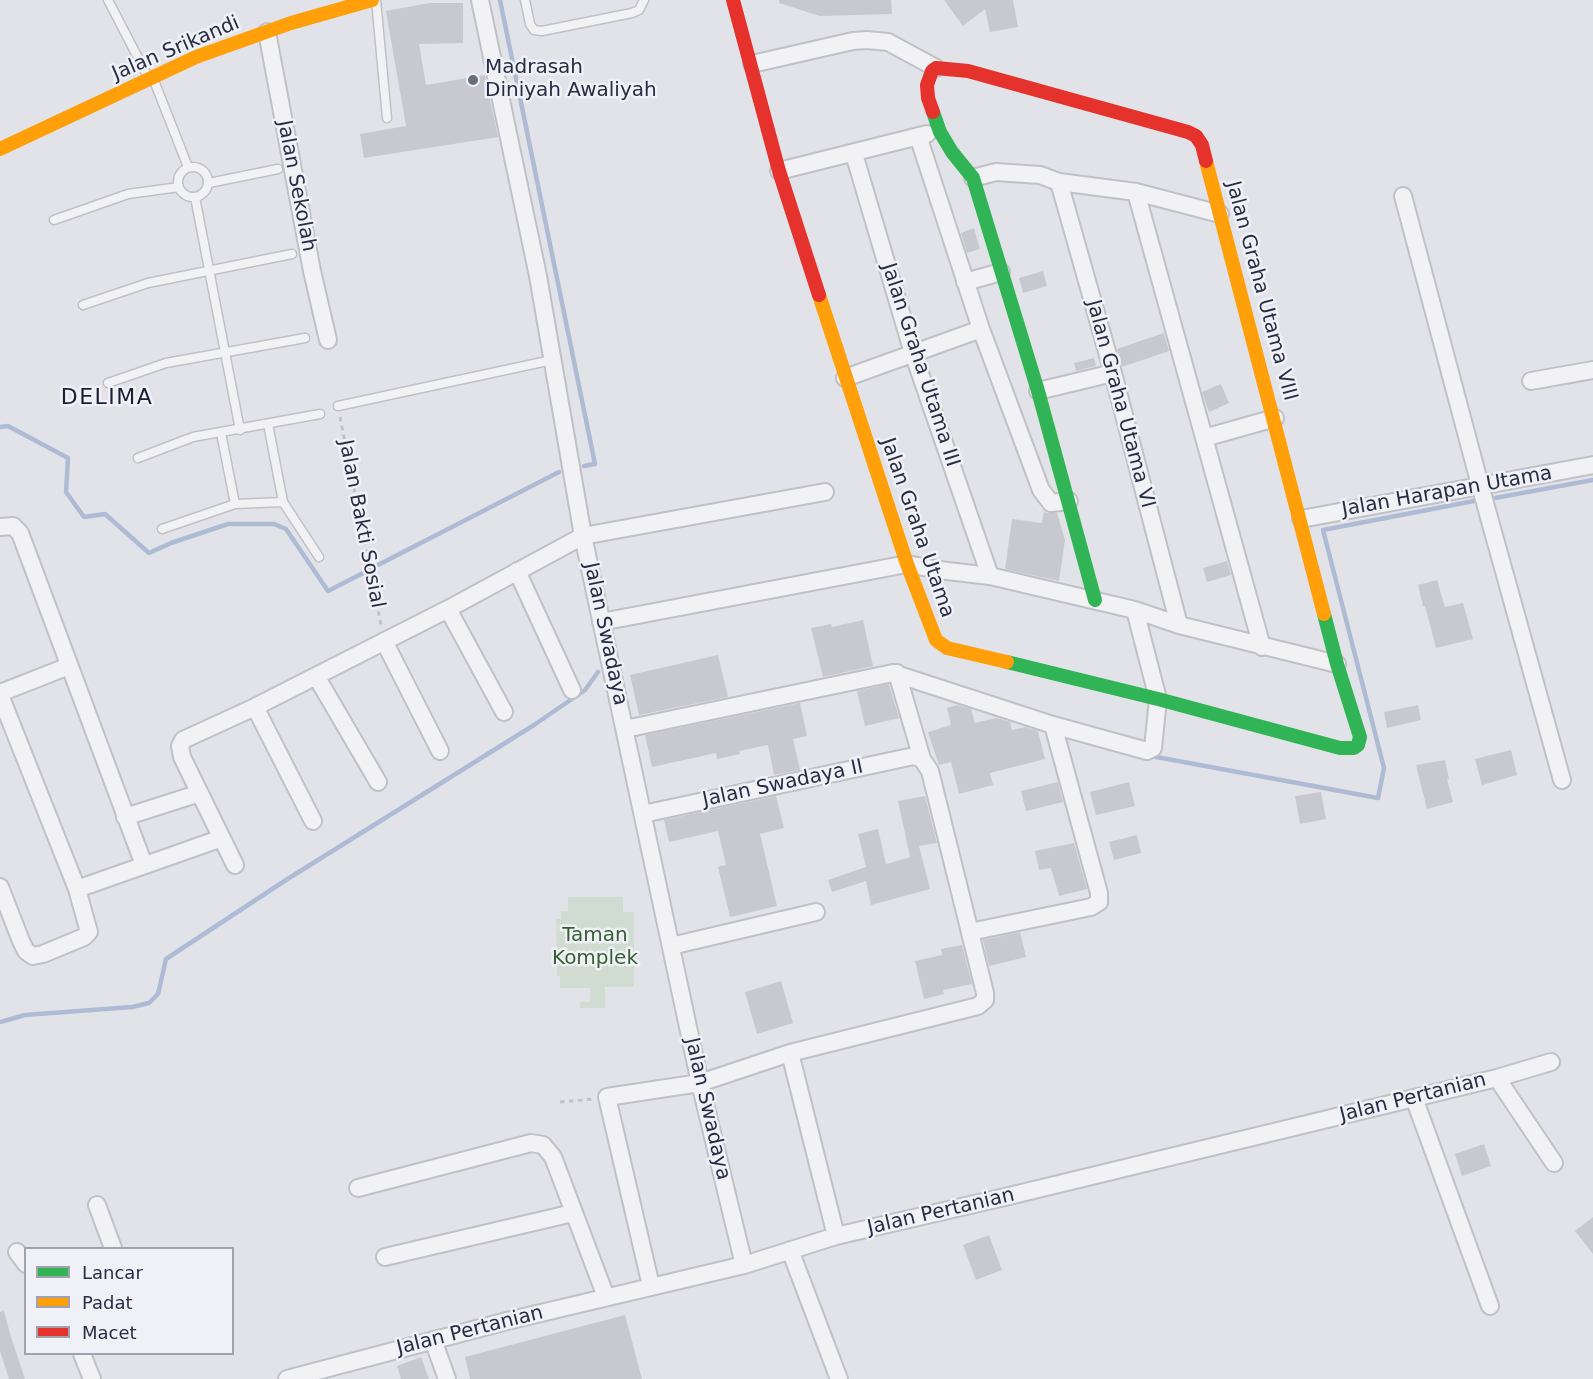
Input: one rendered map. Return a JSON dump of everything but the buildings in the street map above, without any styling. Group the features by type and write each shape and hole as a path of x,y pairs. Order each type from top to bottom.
{"street":[{"name":"Jalan Srikandi","path":"0,149 196,57 291,23 374,0"},
{"name":"Jalan Swadaya","path":"480,0 538,276 583,536 700,1083 744,1265"},
{"name":"Jalan Graha Utama","path":"733,0 752,63 779,171 907,564 936,640 947,648 1158,699 1340,748 1354,748 1358,745 1360,737"},
{"name":"Jalan Sekolah","path":"267,32 312,271 328,340"},
{"path":"752,63 853,40 867,40 888,42 936,68 932,71 927,85 928,98 940,132 952,152 973,178 1038,391 1095,600"},
{"name":"Jalan Graha Utama VIII","path":"936,68 968,71 1188,132 1196,136 1203,145 1337,664 1360,737"},
{"path":"779,171 940,132"},
{"path":"918,136 981,329 1043,496 1051,503 1069,501"},
{"name":"Jalan Graha Utama III","path":"854,154 913,353 990,576"},
{"path":"973,178 996,172 1040,175 1059,182 1136,192 1220,214"},
{"name":"Jalan Graha Utama VI","path":"1059,182 1113,373 1179,625"},
{"path":"1136,192 1262,647"},
{"path":"1403,196 1479,485 1562,780"},
{"path":"965,282 1001,272"},
{"path":"845,378 981,329"},
{"path":"1531,381 1593,370"},
{"path":"1038,391 1113,373"},
{"path":"1204,438 1275,418"},
{"path":"1024,446 1051,437"},
{"name":"Jalan Harapan Utama","path":"1301,519 1593,465"},
{"path":"235,865 182,757 180,746 183,740 316,676 583,536 825,492"},
{"path":"0,527 13,526 20,533 144,865"},
{"path":"602,622 907,564 990,576 1095,600 1262,647 1337,664"},
{"path":"517,571 572,690"},
{"path":"447,609 504,712"},
{"path":"626,729 897,673 1053,725 1147,751 1154,742 1158,699 1135,610"},
{"path":"384,641 440,751"},
{"path":"0,887 6,922 26,951 33,956 88,935 89,928 77,889 0,694 69,666"},
{"path":"651,1286 607,1097 700,1083 790,1053 982,1005 985,993 930,771 922,759 897,673"},
{"path":"316,676 378,782"},
{"path":"255,707 313,821"},
{"path":"970,932 1091,907 1099,902 1099,893 1053,725"},
{"name":"Jalan Swadaya II","path":"643,814 914,756 922,759"},
{"path":"125,817 200,793"},
{"path":"77,889 222,838"},
{"path":"671,946 816,912"},
{"path":"790,1053 836,1236"},
{"path":"1497,1078 1551,1062"},
{"name":"Jalan Pertanian","path":"287,1379 433,1340 744,1265 836,1236 1497,1078 1554,1163"},
{"path":"1414,1098 1490,1306"},
{"path":"358,1188 535,1143 543,1145 553,1157 606,1297"},
{"path":"97,1205 113,1247"},
{"path":"385,1257 573,1213"},
{"path":"790,1250 839,1379"},
{"path":"433,1340 447,1379"},
{"path":"83,1355 92,1379"}],"lane":[{"path":"108,0 151,78 188,167"},
{"path":"374,0 387,118"},
{"path":"525,0 530,24 534,30 542,31 632,13 639,10 644,0"},
{"path":"188,167 202,169 208,177 209,183 205,192 195,197 185,195 178,187 180,173 188,167"},
{"path":"209,183 278,169"},
{"path":"54,220 128,194 178,187"},
{"path":"195,197 240,430"},
{"path":"83,305 148,283 292,254"},
{"path":"108,383 166,363 305,338"},
{"path":"338,406 552,360"},
{"path":"138,458 193,437 320,414"},
{"path":"268,424 283,502 319,557"},
{"path":"221,433 235,504"},
{"path":"162,530 235,504 283,502"}],"path":[{"name":"Jalan Bakti Sosial","path":"338,406 384,641"},
{"path":"560,1102 607,1097"}],"green space":[{"name":"Taman Komplek","path":"568,897 623,897 623,912 634,912 634,987 605,987 605,1008 580,1008 580,1002 590,1002 590,988 560,988 560,976 557,976 556,919 561,919 561,911 568,911"}],"waterway":[{"path":"500,0 595,464 584,466"},
{"path":"0,427 8,426 68,458 66,492 84,517 105,514 149,553 171,543 228,524 274,524 286,529 328,591 363,573"},
{"path":"378,565 559,472"},
{"path":"1495,498 1593,480"},
{"path":"1151,756 1378,798 1384,768 1323,530 1474,501"},
{"path":"0,1022 25,1015 132,1007 149,1003 158,994 166,959 286,880 534,725 585,690 598,672"}],"traffic: fast":[{"path":"933,112 940,132 952,152 973,178 1038,391 1095,600"},
{"path":"1007,662 1158,699 1340,748 1354,748 1358,745 1360,737 1324,614"}],"traffic: slow":[{"path":"0,149 196,57 291,23 372,0"},
{"path":"1206,161 1324,614"},
{"path":"819,295 907,564 936,640 947,648 1007,662"}],"traffic: jam":[{"path":"733,0 779,171 819,295"},
{"path":"933,112 928,98 927,85 932,71 936,68 968,71 1188,132 1196,136 1202,145 1206,161"}],"place":[{"name":"Madrasah Diniyah Awaliyah","path":"473,80"}],"district":[{"name":"DELIMA","path":"107,398"}]}
